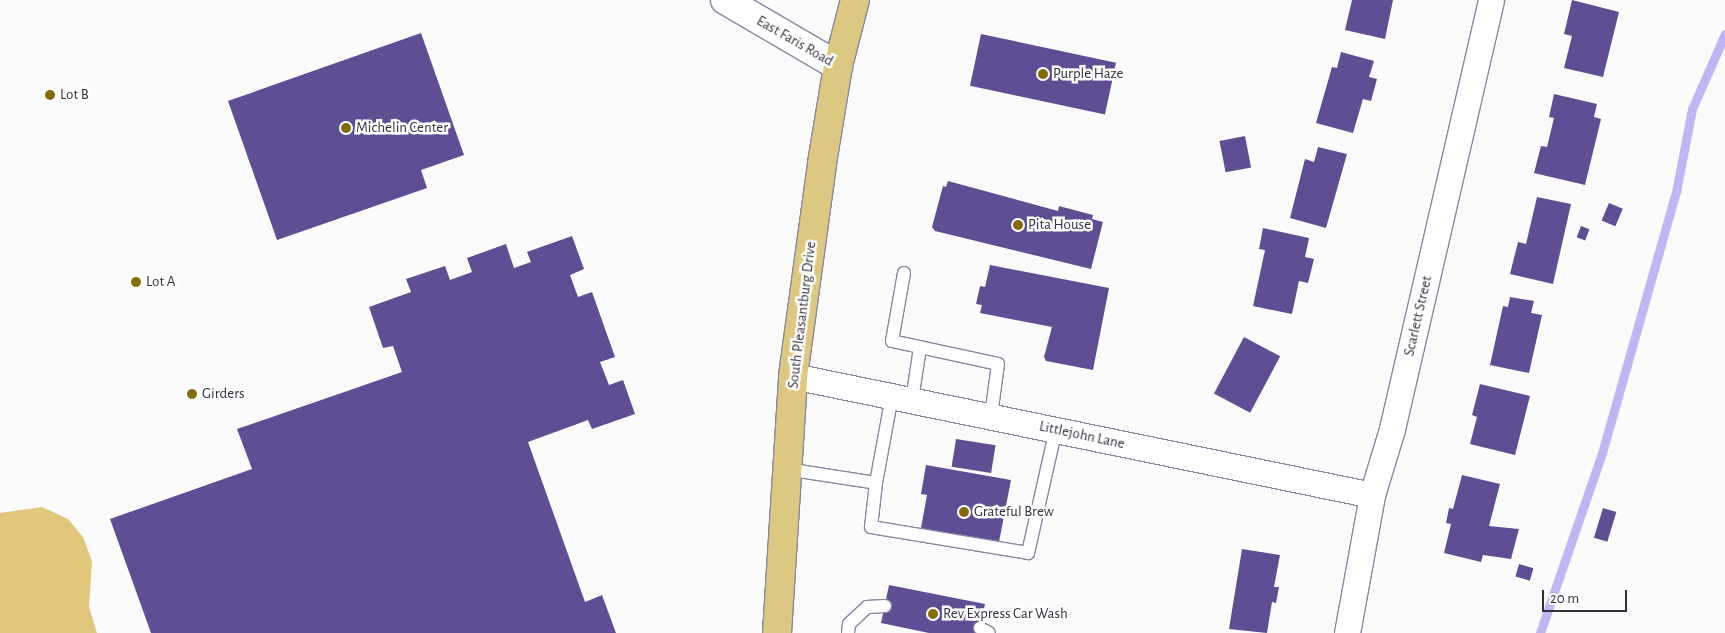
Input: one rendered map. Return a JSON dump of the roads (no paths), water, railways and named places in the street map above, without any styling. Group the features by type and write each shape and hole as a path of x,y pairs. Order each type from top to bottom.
{"main road":[{"name":"East Faris Road","path":"725,0 838,66"},
{"name":"South Pleasantburg Drive","path":"777,633 793,376 838,66 856,0"}],"street":[{"name":"Scarlett Street","path":"1347,633 1372,495 1392,429 1491,0"},
{"name":"Littlejohn Lane","path":"793,376 1372,495"}],"lane":[{"path":"904,273 892,341 998,364 991,416"},
{"path":"920,348 902,398 876,483 871,527 1028,553 1056,429"},
{"path":"786,469 876,483"},
{"path":"848,633 849,624 868,607 884,606"}],"waterway":[{"path":"1540,633 1602,453 1676,192 1692,109 1725,34"}],"place":[{"name":"Purple Haze","path":"1043,74"},
{"name":"Lot B","path":"50,95"},
{"name":"Michelin Center","path":"346,128"},
{"name":"Pita House","path":"1018,225"},
{"name":"Lot A","path":"136,282"},
{"name":"Girders","path":"192,394"},
{"name":"Grateful Brew","path":"964,512"},
{"name":"Rev Express Car Wash","path":"933,614"}]}
